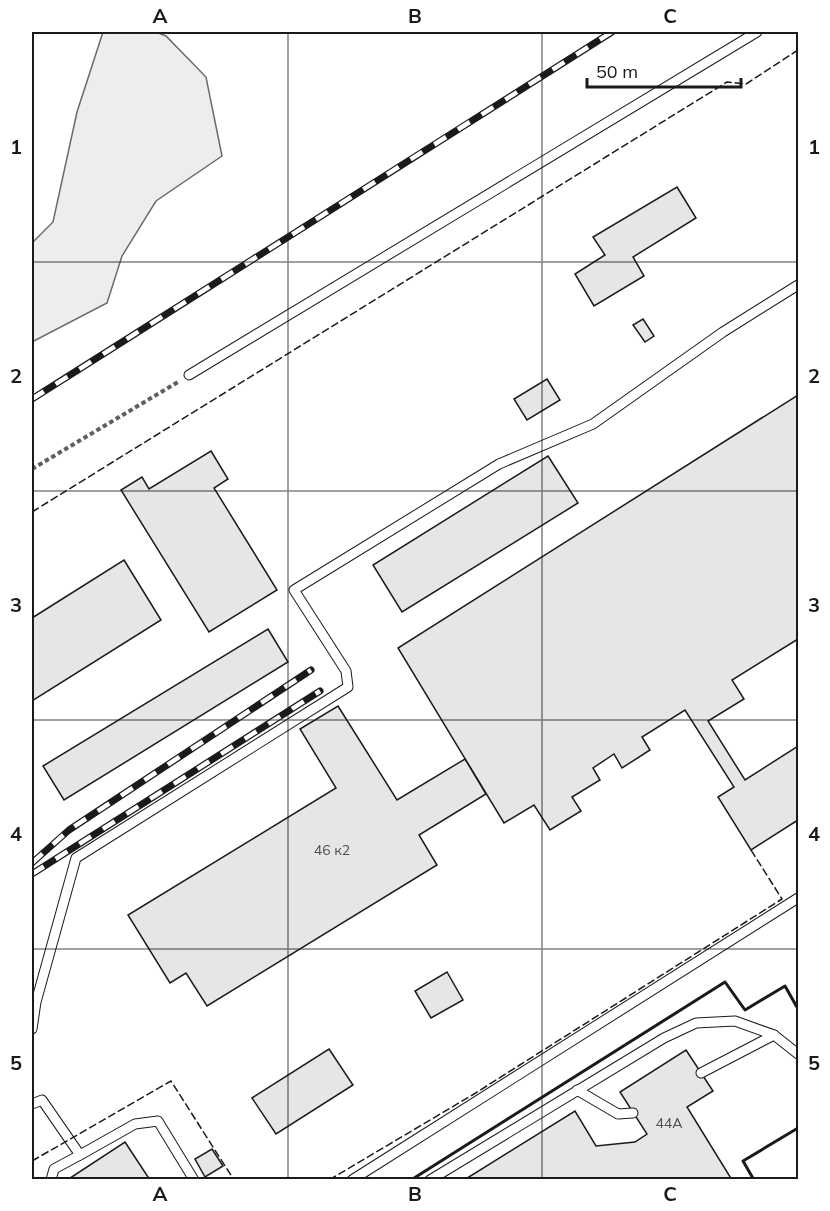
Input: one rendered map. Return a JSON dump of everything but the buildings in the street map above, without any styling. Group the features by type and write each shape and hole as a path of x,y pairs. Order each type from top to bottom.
{"lane":[{"path":"189,375 757,32"},
{"path":"32,1029 36,1002 76,858 348,687 346,671 294,590 499,464 593,424 723,332 798,285"},
{"path":"352,1179 798,898"},
{"path":"430,1179 664,1038 696,1023 735,1021 774,1035 798,1054"},
{"path":"702,1073 774,1035"},
{"path":"577,1090 618,1114 633,1113"},
{"path":"32,1104 42,1100 80,1155"},
{"path":"51,1179 54,1169 135,1124 158,1121 194,1179"}],"path":[{"path":"32,469 189,375"}],"shaded area":[{"path":"103,32 156,32 166,36 206,77 222,156 156,201 122,256 107,303 32,342 32,243 53,222 77,112"}],"railway":[{"path":"32,399 612,32"},
{"path":"32,863 69,830 311,670"},
{"path":"32,874 320,691"}],"fence":[{"path":"32,512 727,82 746,84 798,50"},
{"path":"329,1180 474,1094 782,899 751,850"},
{"path":"32,1161 171,1081 234,1180"}],"wall":[{"path":"411,1180 725,982 745,1010 785,986 798,1009"},
{"path":"754,1180 743,1161 798,1128"}]}
